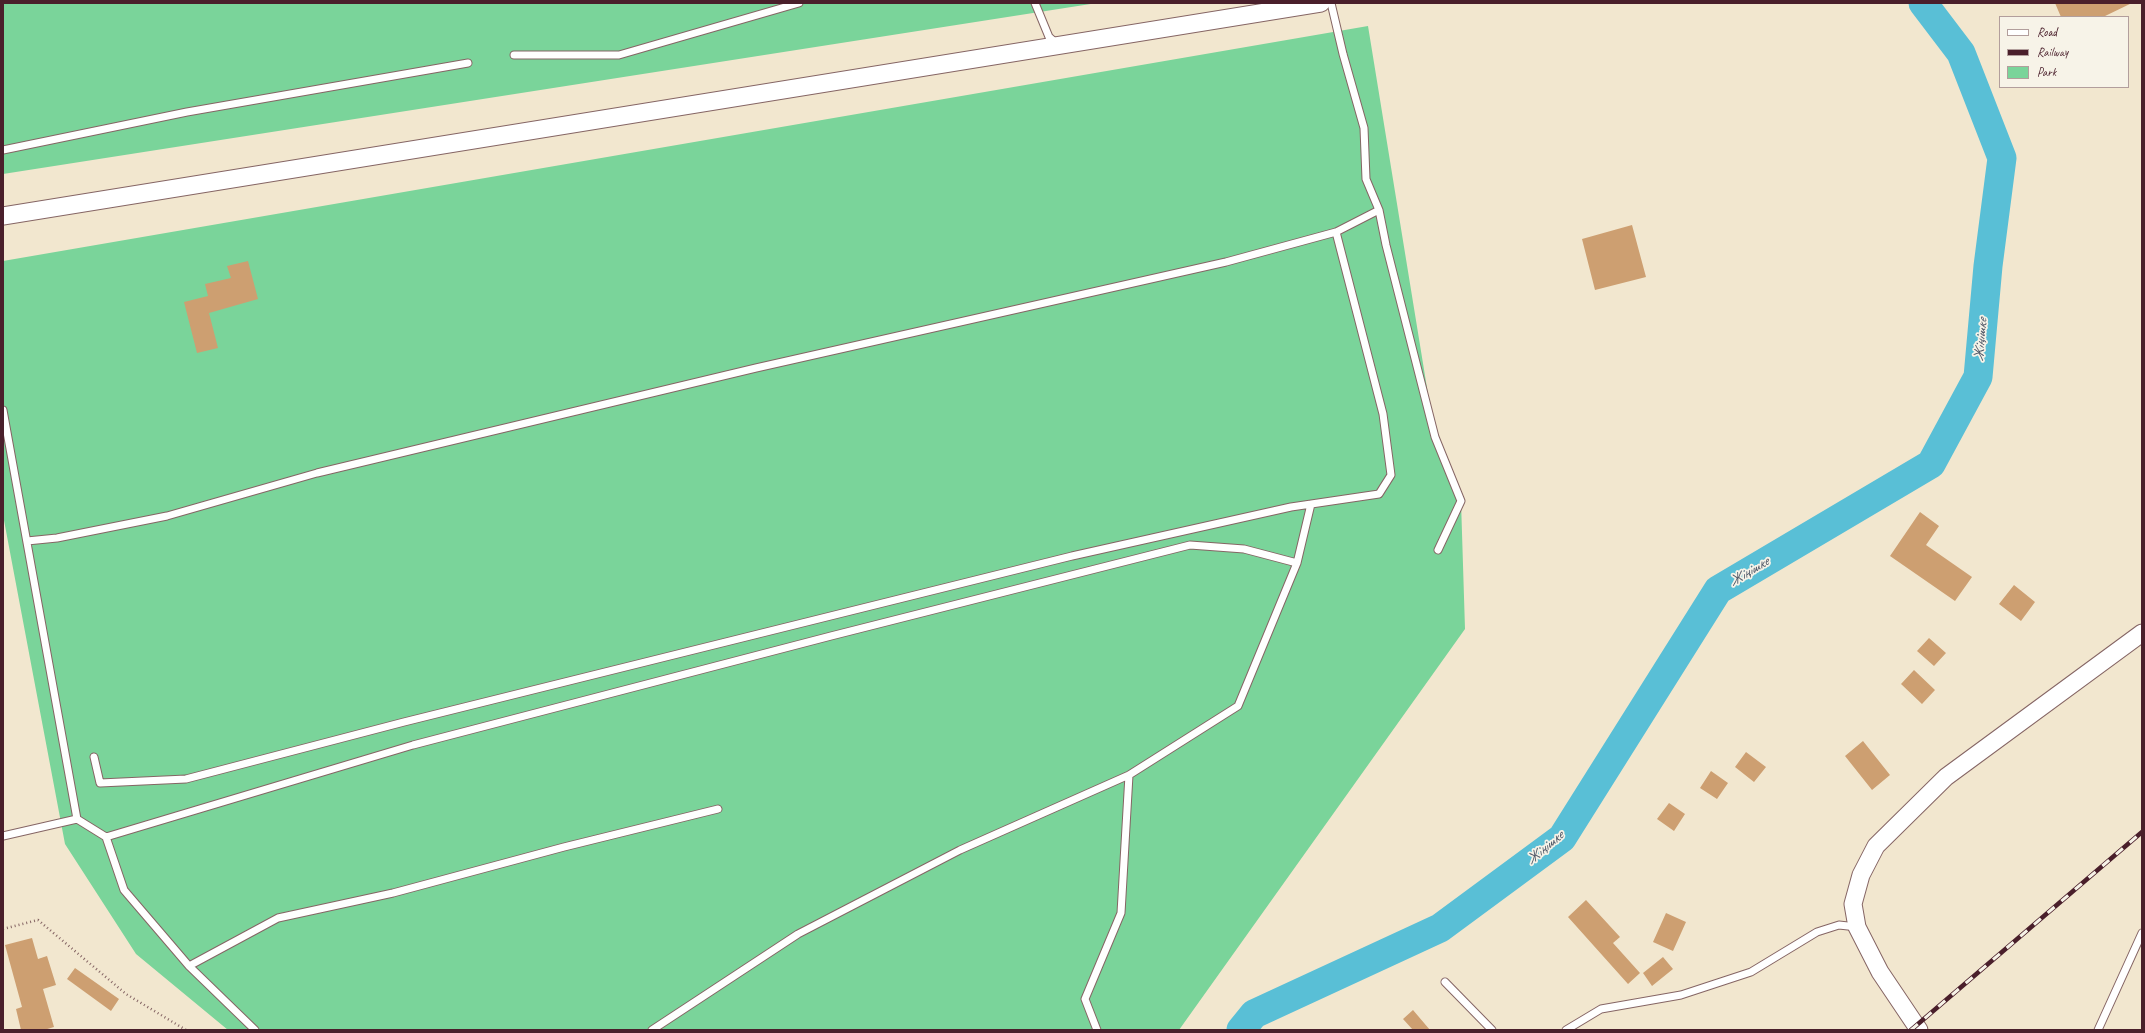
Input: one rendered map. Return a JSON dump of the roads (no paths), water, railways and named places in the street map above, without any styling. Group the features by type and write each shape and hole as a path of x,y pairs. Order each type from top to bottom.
{"street":[{"path":"3,216 1321,3"},
{"path":"1919,1030 1880,972 1857,927 1853,904 1861,875 1876,846 1946,777 2142,633"}],"lane":[{"path":"514,55 619,56 799,3"},
{"path":"1035,3 1049,37 1058,46"},
{"path":"1331,3 1364,128 1366,179 1379,210 1386,245 1435,437 1460,501 1438,550"},
{"path":"3,150 186,112 468,63"},
{"path":"27,541 56,538 167,516 318,473 764,366 1226,262 1336,232 1379,210"},
{"path":"94,757 100,783 186,778 404,722 1072,556 1291,507 1379,494 1391,475 1383,414 1336,232"},
{"path":"3,410 77,819"},
{"path":"652,1030 798,934 960,850 1129,775 1238,706 1297,563 1311,504"},
{"path":"106,837 413,745 831,636 1190,545 1244,549 1297,563"},
{"path":"1097,1030 1085,999 1121,913 1129,775"},
{"path":"189,966 278,918 393,893 564,847 718,808"},
{"path":"3,836 77,819 106,837 124,890 189,966 255,1030"},
{"path":"1566,1030 1601,1009 1680,995 1751,972 1817,932 1839,925 1857,927"},
{"path":"2098,1030 2142,933"},
{"path":"1445,982 1492,1030"}],"waterway":[{"name":"Жіңішке","path":"1241,1030 1254,1014 1440,928 1562,838 1718,590 1931,464 1978,377 1988,266 2002,158 1961,53 1923,3"}],"railway":[{"path":"1911,1030 2142,832"}]}
